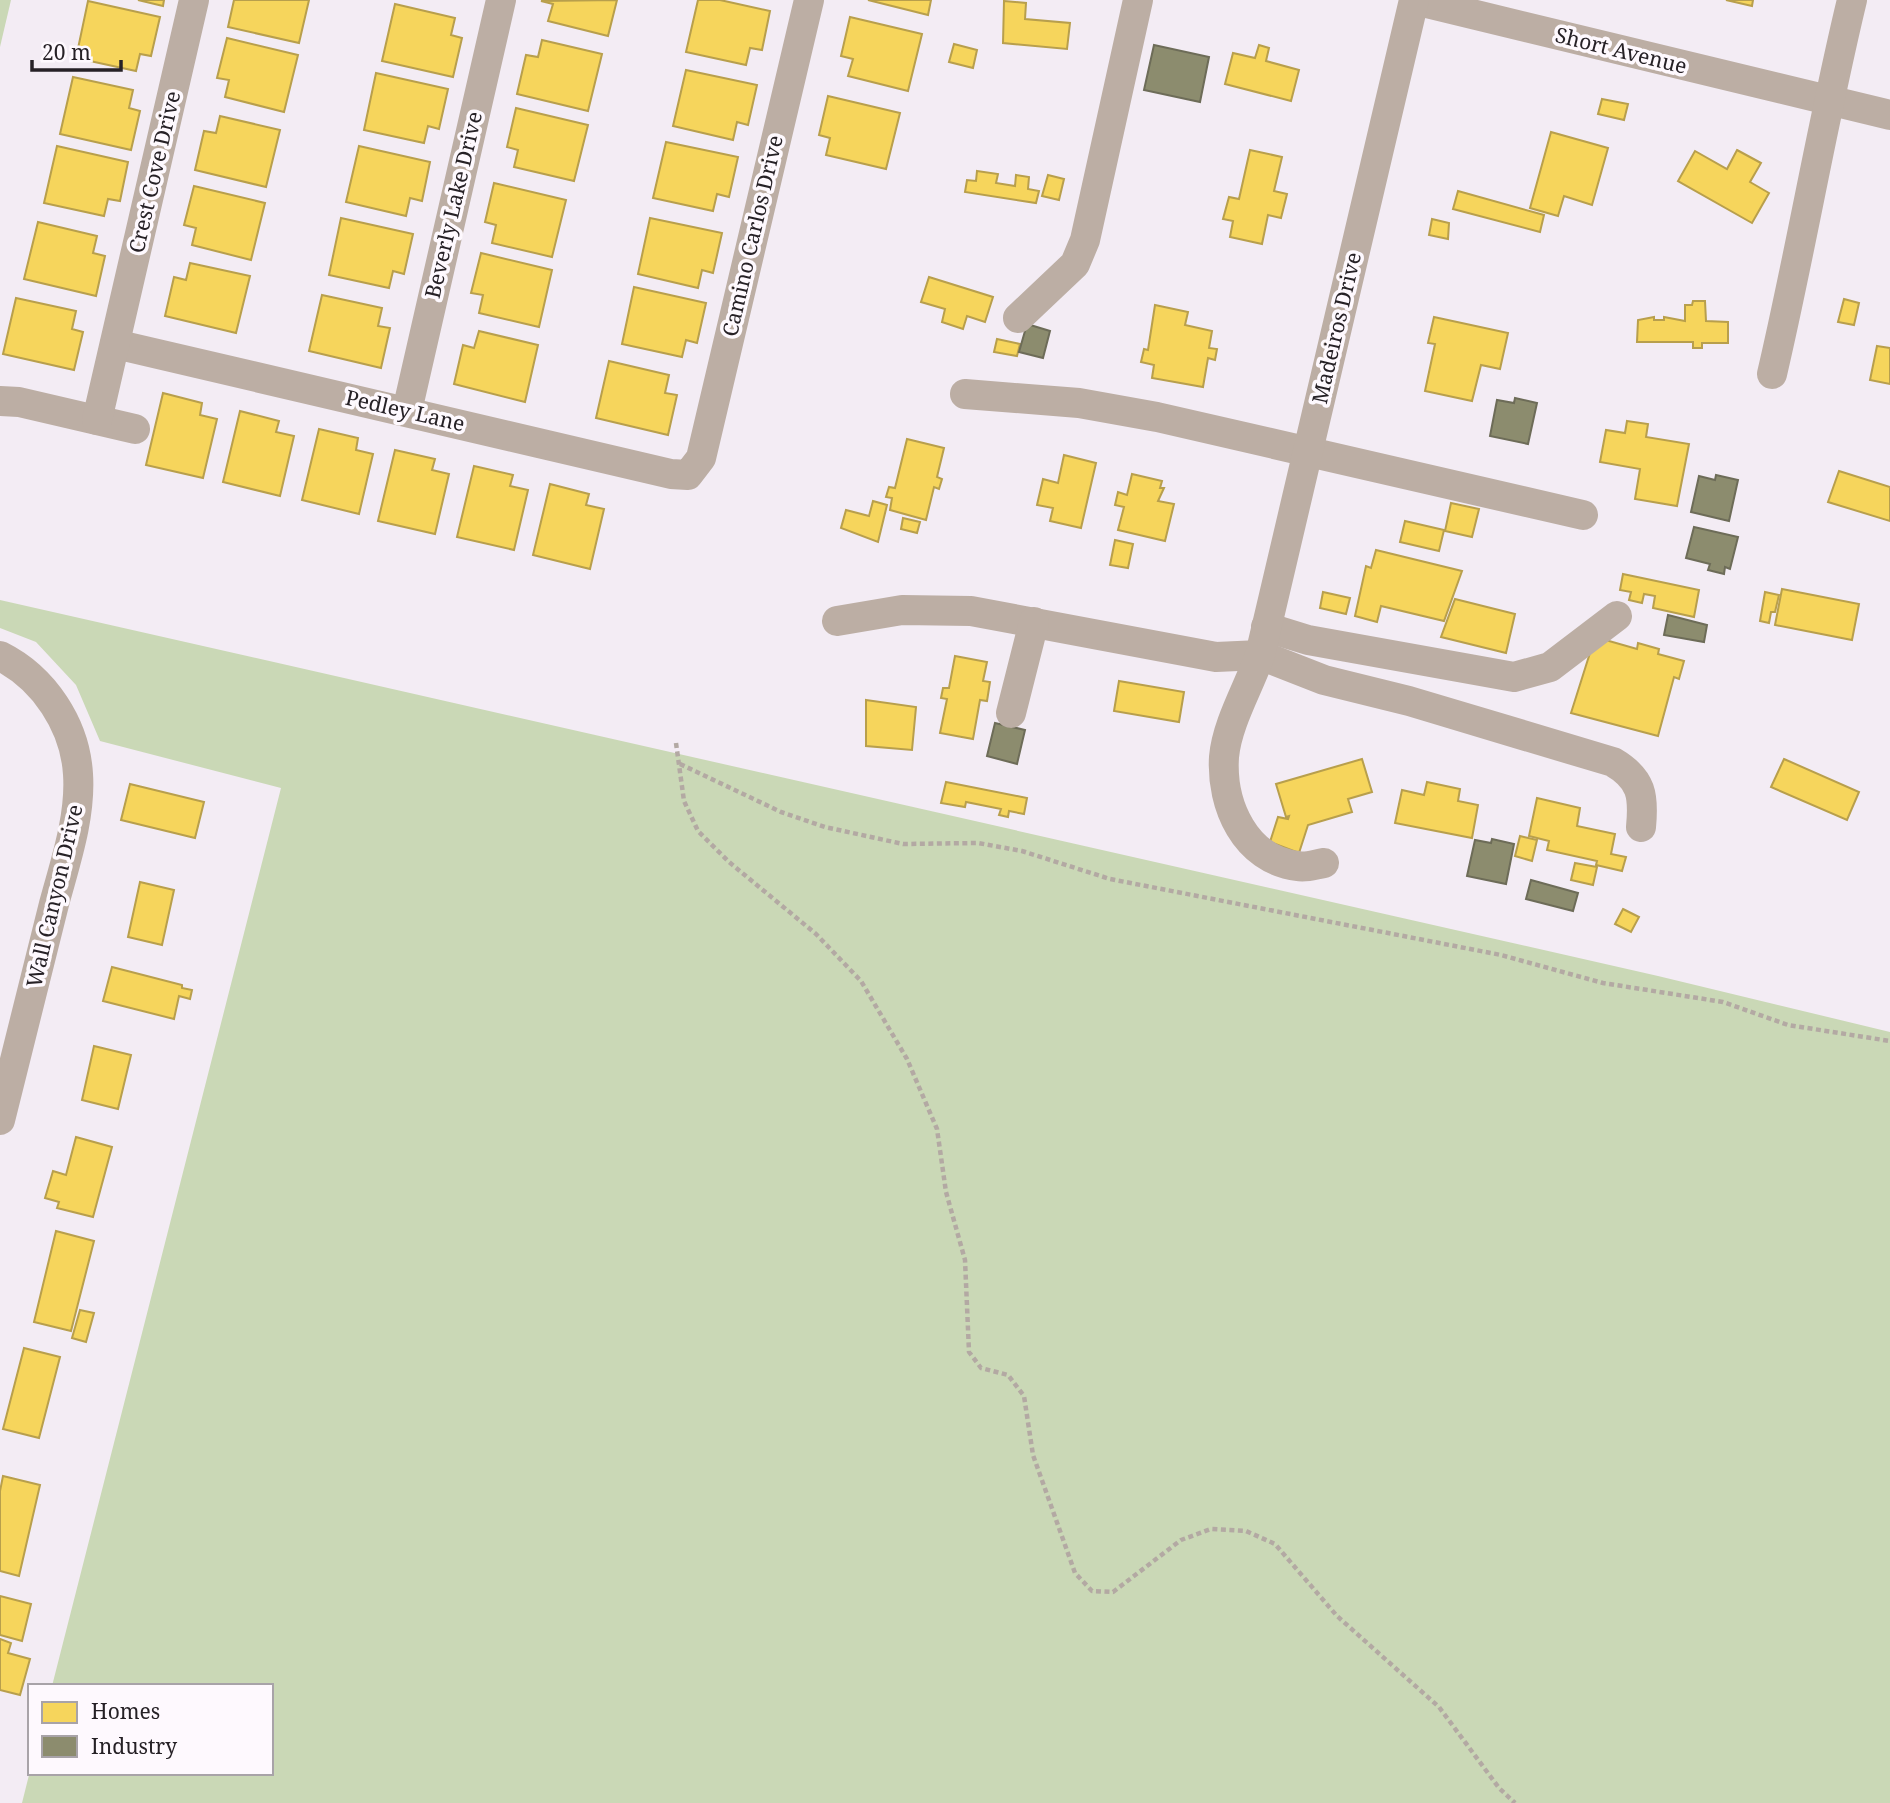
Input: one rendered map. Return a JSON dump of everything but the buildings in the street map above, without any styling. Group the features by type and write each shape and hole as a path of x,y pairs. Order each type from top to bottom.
{"street":[{"name":"Crest Cove Drive","path":"97,420 194,0"},
{"name":"Beverly Lake Drive","path":"407,411 501,0"},
{"name":"Camino Carlos Drive","path":"694,470 701,458 809,0"},
{"path":"1018,318 1075,264 1085,240 1138,0"},
{"name":"Short Avenue","path":"1414,0 1827,102 1890,115"},
{"name":"Madeiros Drive","path":"1324,863 1299,867 1259,851 1238,829 1229,805 1224,756 1263,641 1414,0"},
{"path":"1772,374 1792,289 1827,102 1852,0"},
{"name":"Pedley Lane","path":"115,344 671,474 688,475 694,470"},
{"path":"965,394 1079,403 1157,417 1308,454 1583,515"},
{"path":"0,401 19,402 135,429"},
{"path":"837,621 901,610 936,609 1034,622 1216,657 1263,641 1308,640 1514,677 1550,667 1618,616"},
{"path":"1012,713 1034,622"},
{"path":"1263,641 1324,680 1409,701 1613,762 1631,773 1640,790 1643,808 1641,827"},
{"name":"Wall Canyon Drive","path":"0,656 37,682 58,709 72,740 78,773 78,804 0,1121"}],"path":[{"path":"676,743 684,801 698,831 729,862 816,934 861,981 906,1059 937,1129 946,1192 965,1260 969,1352 981,1368 1008,1375 1024,1396 1033,1455 1074,1573 1092,1591 1113,1592 1181,1540 1211,1529 1246,1531 1275,1544 1337,1616 1439,1707 1499,1788 1515,1803"},
{"path":"679,763 781,812 825,827 903,844 978,843 1022,851 1110,879 1501,955 1603,983 1723,1002 1788,1025 1890,1041"}],"green space":[{"path":"0,0 11,0 0,47"},
{"path":"0,600 1658,976 1890,1032 1890,1803 22,1803 29,1775 273,1775 273,1684 53,1684 281,788 100,741 76,685 36,642 0,628"}]}
